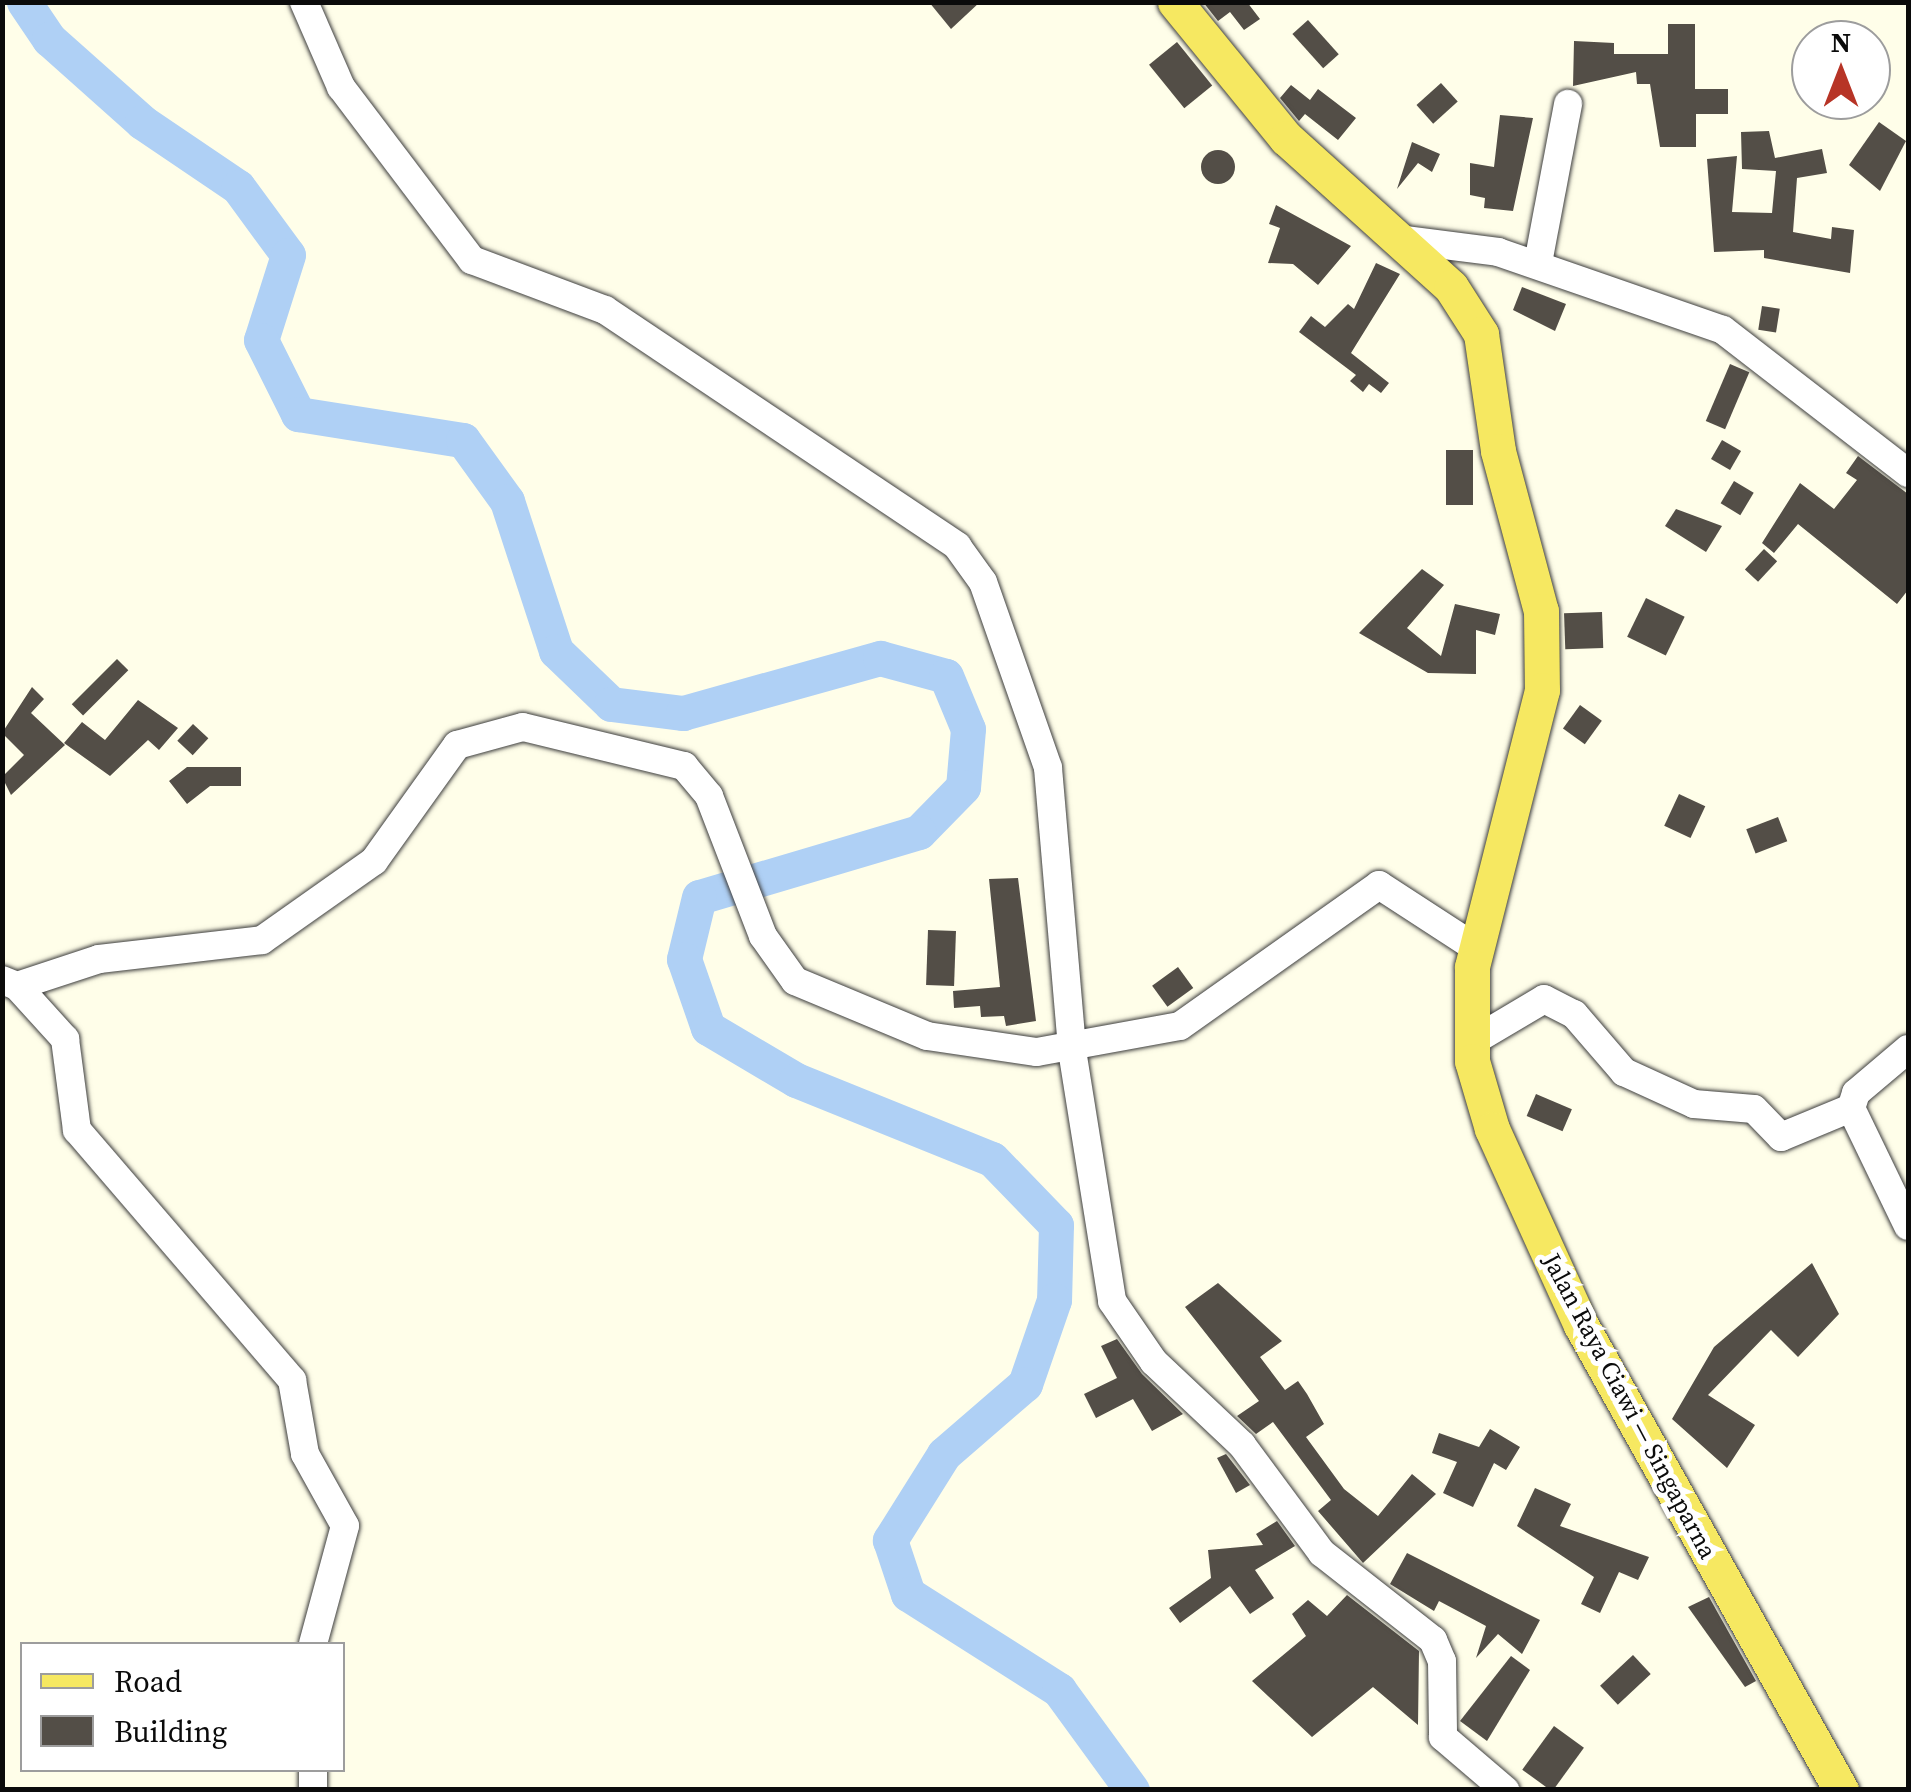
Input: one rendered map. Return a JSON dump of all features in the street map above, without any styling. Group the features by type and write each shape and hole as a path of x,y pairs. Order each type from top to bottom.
{"main road":[{"name":"Jalan Raya Ciawi — Singaparna","path":"1175,2 1327,182 1451,287 1481,334 1498,451 1541,611 1542,690 1476,948 1470,1043 1492,1129 1581,1325 1841,1790"}],"street":[{"path":"304,2 341,87 472,260 604,310 958,546 1007,638 1048,768 1072,1050 1096,1165 1105,1278 1122,1322 1242,1445 1322,1553 1432,1640 1442,1661 1444,1737 1505,1790"},
{"path":"1538,264 1568,104"},
{"path":"1396,239 1538,264 1722,330 1908,473"},
{"path":"314,1642 345,1526 305,1454 292,1380 77,1130 65,1039 10,983 70,964 262,940 284,929 374,860 436,764 475,734 522,728 671,758 700,784 774,958 828,1002 982,1047 1072,1050 1180,1026 1371,886 1395,890 1476,948"},
{"path":"1470,1043 1544,999 1574,1014 1624,1072 1694,1104 1754,1109 1782,1137 1851,1108"},
{"path":"1908,1049 1856,1093 1851,1108 1908,1226"}],"building":[{"path":"929,2 980,2 951,29"},
{"path":"1203,2 1247,2 1260,19 1244,30 1230,12 1218,21"},
{"path":"1308,20 1339,54 1323,68 1292,34"},
{"path":"1668,24 1695,24 1695,89 1728,89 1728,114 1696,114 1696,147 1660,147 1650,84 1637,84 1636,72 1573,86 1574,41 1614,43 1614,54 1668,54"},
{"path":"1177,42 1212,86 1184,108 1149,65"},
{"path":"1441,83 1458,102 1433,124 1416,105"},
{"path":"1291,85 1310,100 1318,89 1356,118 1338,140 1305,114 1299,121 1280,98"},
{"path":"1500,115 1533,118 1513,211 1484,208 1485,198 1470,195 1470,163 1494,167"},
{"path":"1879,122 1906,141 1880,191 1849,165"},
{"path":"1769,131 1775,158 1822,149 1827,173 1797,178 1793,232 1831,239 1832,227 1854,230 1850,273 1764,258 1764,250 1714,252 1707,159 1737,156 1732,212 1772,213 1776,171 1742,169 1741,132"},
{"path":"1412,142 1440,154 1432,172 1418,163 1397,189"},
{"path":"1218,150 1230,155 1235,167 1230,179 1218,184 1206,179 1201,167 1206,155"},
{"path":"1276,205 1351,246 1318,285 1293,264 1268,263 1280,228 1269,224"},
{"path":"1376,263 1400,274 1351,353 1389,383 1381,393 1369,384 1363,392 1350,381 1356,375 1299,332 1311,316 1325,327 1348,304 1354,309"},
{"path":"1522,287 1566,304 1555,331 1513,310"},
{"path":"1762,306 1780,309 1776,333 1758,330"},
{"path":"1730,364 1749,372 1725,429 1706,421"},
{"path":"1722,440 1741,451 1730,470 1711,459"},
{"path":"1446,450 1473,450 1473,505 1446,505"},
{"path":"1858,456 1908,494 1908,590 1897,604 1798,524 1774,553 1762,543 1800,483 1834,509 1857,480 1846,473"},
{"path":"1734,481 1754,493 1740,515 1721,503"},
{"path":"1676,509 1722,526 1706,552 1665,526"},
{"path":"1764,549 1777,561 1758,582 1745,569"},
{"path":"1422,569 1444,585 1407,628 1441,656 1455,604 1500,614 1495,635 1476,630 1476,674 1428,673 1359,633"},
{"path":"1646,598 1685,617 1666,655 1627,637"},
{"path":"1602,612 1603,648 1565,649 1564,613"},
{"path":"117,659 128,670 83,716 72,704"},
{"path":"32,687 44,699 31,713 65,745 11,795 2,777 24,755 2,733"},
{"path":"138,700 178,728 159,750 148,740 110,776 64,743 82,722 105,740"},
{"path":"1580,705 1602,721 1585,744 1563,728"},
{"path":"193,724 208,738 193,755 177,741"},
{"path":"187,767 241,767 241,786 210,786 187,804 169,781"},
{"path":"1679,794 1705,806 1690,838 1664,826"},
{"path":"1778,817 1787,841 1756,853 1746,829"},
{"path":"1018,878 1036,1021 1006,1026 1004,1016 981,1017 980,1006 954,1008 953,991 1000,987 989,879"},
{"path":"928,930 956,931 954,986 926,985"},
{"path":"1178,967 1193,988 1167,1007 1152,986"},
{"path":"1536,1094 1572,1109 1563,1131 1527,1116"},
{"path":"1812,1263 1839,1314 1798,1357 1771,1330 1708,1395 1755,1425 1727,1468 1672,1419 1714,1347"},
{"path":"1218,1283 1282,1341 1260,1357 1285,1390 1298,1381 1307,1394 1324,1424 1306,1437 1344,1489 1378,1516 1412,1474 1436,1494 1363,1563 1318,1511 1331,1500 1273,1422 1256,1434 1237,1416 1259,1401 1185,1307"},
{"path":"1117,1339 1142,1374 1183,1414 1152,1431 1133,1399 1096,1418 1084,1394 1117,1378 1101,1346"},
{"path":"1490,1429 1520,1447 1506,1470 1494,1463 1473,1507 1443,1493 1457,1462 1432,1453 1439,1433 1479,1447"},
{"path":"1226,1454 1250,1485 1236,1493 1217,1458"},
{"path":"1535,1488 1571,1504 1560,1526 1649,1557 1638,1580 1619,1572 1600,1613 1581,1604 1594,1577 1517,1526"},
{"path":"1277,1521 1295,1546 1255,1570 1274,1598 1250,1614 1230,1586 1180,1623 1169,1608 1211,1578 1208,1550 1263,1545 1256,1534"},
{"path":"1407,1553 1540,1620 1522,1654 1498,1634 1476,1658 1486,1626 1439,1601 1434,1611 1390,1584"},
{"path":"1347,1595 1419,1651 1418,1725 1373,1687 1312,1737 1252,1681 1306,1636 1292,1614 1308,1600 1327,1616"},
{"path":"1709,1597 1756,1681 1745,1687 1688,1607"},
{"path":"1633,1655 1651,1674 1618,1705 1600,1686"},
{"path":"1511,1656 1530,1670 1487,1741 1460,1721"},
{"path":"1554,1726 1584,1748 1553,1790 1522,1770"}],"waterway":[{"path":"24,2 49,39 142,122 238,187 288,255 261,340 298,414 463,440 507,501 556,651 611,704 683,713 880,658 946,676 968,729 963,787 919,832 699,897 684,959 708,1028 796,1080 992,1159 1056,1225 1054,1300 1025,1384 944,1454 890,1540 908,1594 1059,1690 1132,1790"}]}
